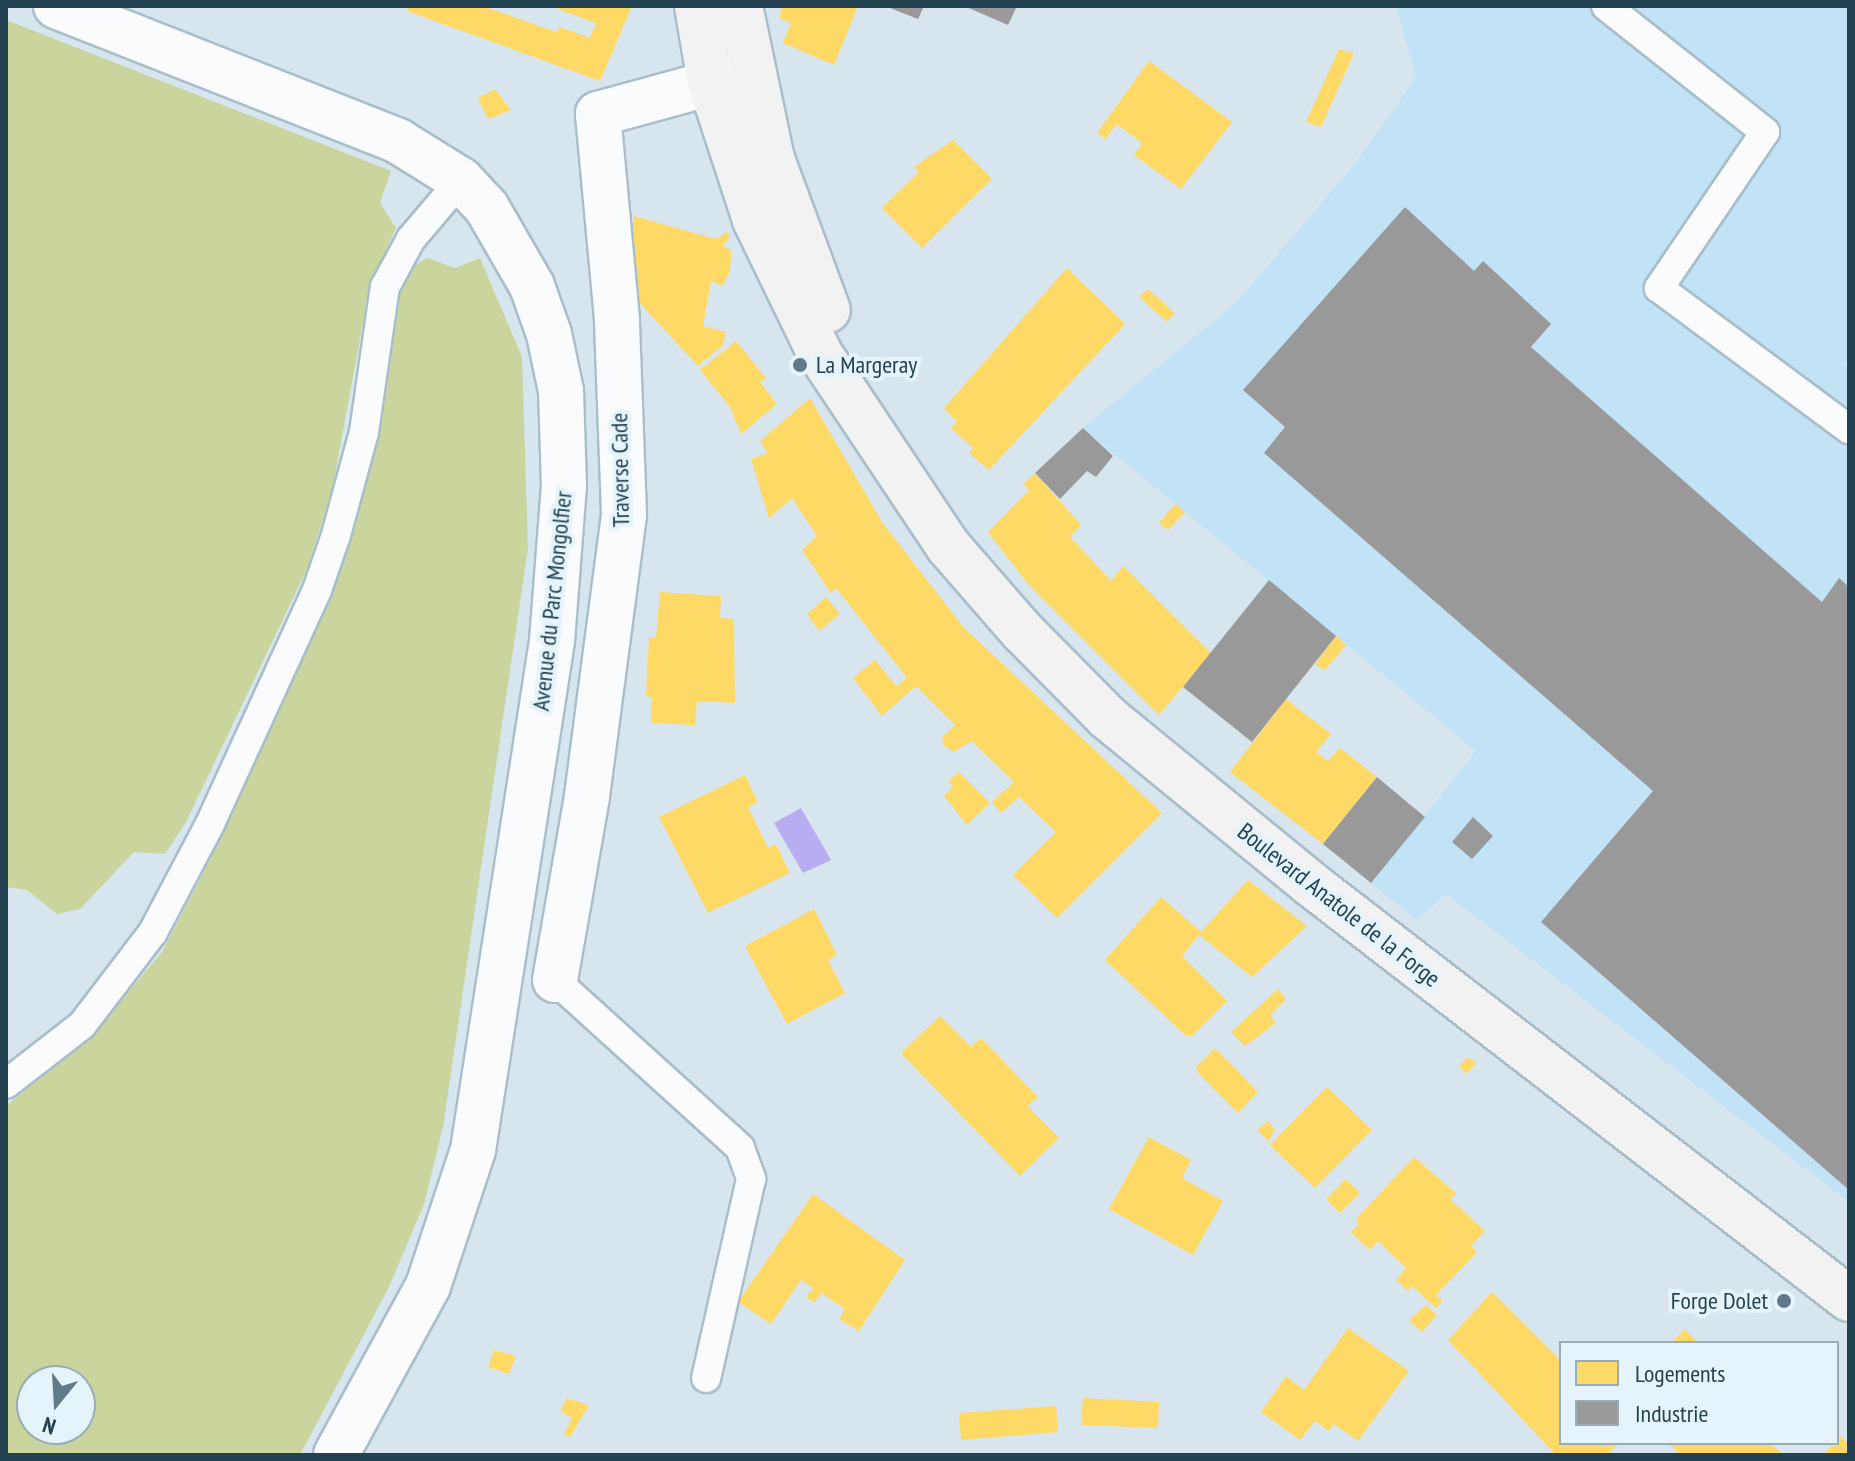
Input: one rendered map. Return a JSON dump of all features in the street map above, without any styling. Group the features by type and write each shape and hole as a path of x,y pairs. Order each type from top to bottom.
{"main road":[{"name":"Boulevard Anatole de la Forge","path":"697,6 730,77 755,220 820,354 883,454 957,556 1108,718 1355,920 1849,1299"},
{"name":"Boulevard Anatole de la Forge","path":"730,77 740,6"}],"street":[{"name":"Avenue du Parc Mongolfier","path":"56,6 398,141 461,180 487,208 507,240 549,334 561,391 564,485 552,641 473,1150 428,1286 336,1455"},
{"name":"Traverse Cade","path":"555,980 587,796 624,514 617,319 598,114 730,77"}],"lane":[{"path":"1606,6 1765,132 1659,288 1849,429"},
{"path":"6,1084 82,1025 153,932 209,826 317,590 336,535 364,432 385,287 411,239 461,180"},
{"path":"555,980 740,1148 751,1179 706,1378"}],"shaded area":[{"path":"1396,6 1849,6 1849,358 1844,366 1849,368 1849,1202 1446,894 1417,920 1371,883 1476,751 1083,428 1236,303 1355,164 1416,77"},
{"path":"801,808 831,860 803,873 774,823"}],"green space":[{"path":"6,20 391,171 380,203 396,228 370,285 332,491 307,569 186,822 165,854 134,852 80,909 57,914 27,890 6,887"},
{"path":"427,258 455,268 480,258 522,357 528,548 443,1127 424,1204 389,1287 300,1455 6,1455 6,1106 90,1038 162,952 204,872 337,582 378,434 401,286 409,269"}],"building: Logements":[{"path":"408,6 483,6 556,32 560,27 590,38 596,23 550,6 632,6 600,81 407,11"},
{"path":"781,6 858,6 834,65 783,43 791,22 780,19"},
{"path":"1339,49 1354,53 1321,127 1306,122"},
{"path":"1149,61 1232,122 1181,189 1134,155 1142,143 1117,124 1105,139 1097,133"},
{"path":"495,89 511,110 488,119 478,98"},
{"path":"953,140 992,179 922,248 882,208 919,172 914,167"},
{"path":"633,216 716,239 727,232 730,237 722,246 731,250 730,272 722,286 711,281 703,326 726,332 723,345 698,366 635,298"},
{"path":"1067,268 1125,324 989,470 969,453 973,448 951,428 957,422 944,408"},
{"path":"1148,289 1175,313 1167,322 1139,297"},
{"path":"736,341 766,378 760,382 777,404 741,434 730,407 700,370"},
{"path":"810,398 882,522 964,628 1162,813 1057,918 1013,875 1056,832 1019,797 1001,813 992,802 1014,782 972,741 953,752 944,745 942,737 955,725 916,686 882,716 853,678 875,660 896,686 907,678 836,588 831,593 802,550 817,536 792,498 769,518 751,459 768,453 760,441"},
{"path":"1035,473 1081,525 1070,537 1111,581 1123,566 1211,653 1159,715 1028,584 988,532 1029,490 1023,484"},
{"path":"1175,504 1185,512 1168,530 1159,523"},
{"path":"660,592 721,596 720,618 734,619 735,703 697,701 695,725 651,723 652,697 646,696 649,637 656,637"},
{"path":"826,597 840,614 819,631 807,614"},
{"path":"1336,636 1346,645 1325,670 1315,664"},
{"path":"1286,699 1331,734 1316,752 1328,761 1340,748 1377,777 1323,844 1230,772"},
{"path":"959,772 990,803 967,825 944,796 953,787 948,781"},
{"path":"745,775 758,802 748,807 768,848 776,844 790,873 708,913 659,817"},
{"path":"1248,880 1307,926 1252,977 1199,935 1182,956 1227,1001 1192,1036 1185,1035 1105,960 1161,897 1201,932"},
{"path":"814,909 837,955 828,960 845,993 787,1024 745,946"},
{"path":"1278,989 1286,999 1270,1015 1276,1023 1245,1046 1231,1032"},
{"path":"940,1016 971,1047 981,1038 1038,1097 1027,1106 1059,1138 1020,1176 901,1053"},
{"path":"1215,1048 1258,1092 1238,1113 1198,1073 1196,1067"},
{"path":"1468,1057 1476,1063 1466,1074 1459,1066"},
{"path":"1327,1087 1372,1130 1315,1188 1270,1145"},
{"path":"1268,1121 1275,1130 1268,1141 1257,1130"},
{"path":"1149,1137 1191,1160 1182,1178 1223,1201 1193,1255 1109,1209"},
{"path":"1414,1157 1456,1193 1450,1199 1485,1231 1471,1246 1477,1252 1436,1295 1443,1301 1436,1308 1412,1286 1408,1291 1396,1280 1406,1268 1378,1241 1370,1250 1351,1232 1359,1224 1356,1219"},
{"path":"1346,1179 1360,1193 1340,1213 1326,1199"},
{"path":"813,1194 905,1260 859,1331 839,1319 845,1309 821,1293 814,1303 806,1297 813,1288 801,1280 771,1324 738,1302"},
{"path":"1492,1292 1559,1359 1559,1445 1617,1445 1607,1455 1556,1455 1448,1340"},
{"path":"1426,1305 1437,1315 1422,1332 1409,1320"},
{"path":"1348,1328 1409,1371 1358,1441 1334,1424 1329,1431 1315,1421 1300,1440 1261,1412 1286,1376 1304,1390"},
{"path":"1684,1329 1697,1341 1674,1341"},
{"path":"494,1350 516,1356 509,1374 488,1367"},
{"path":"566,1398 589,1405 570,1437 564,1434 572,1418 561,1411"},
{"path":"1083,1398 1159,1402 1158,1428 1081,1425"},
{"path":"1056,1406 1058,1432 961,1440 959,1413"},
{"path":"1839,1437 1849,1445 1849,1455 1823,1455 1832,1445 1839,1445"},
{"path":"1670,1445 1772,1445 1784,1455 1681,1455"}],"building: Industrie":[{"path":"885,6 924,6 918,19"},
{"path":"964,6 1017,6 1008,25"},
{"path":"1405,207 1474,271 1483,261 1551,324 1531,347 1822,602 1839,578 1849,587 1849,1190 1541,922 1653,791 1264,453 1285,427 1243,390"},
{"path":"1083,428 1113,456 1096,477 1087,471 1060,499 1035,473"},
{"path":"1269,580 1336,636 1252,742 1183,687"},
{"path":"1377,777 1425,817 1371,883 1323,844"},
{"path":"1473,817 1493,836 1472,859 1452,842"}],"place":[{"name":"La Margeray","path":"800,365"},
{"name":"Forge Dolet","path":"1784,1301"}]}
